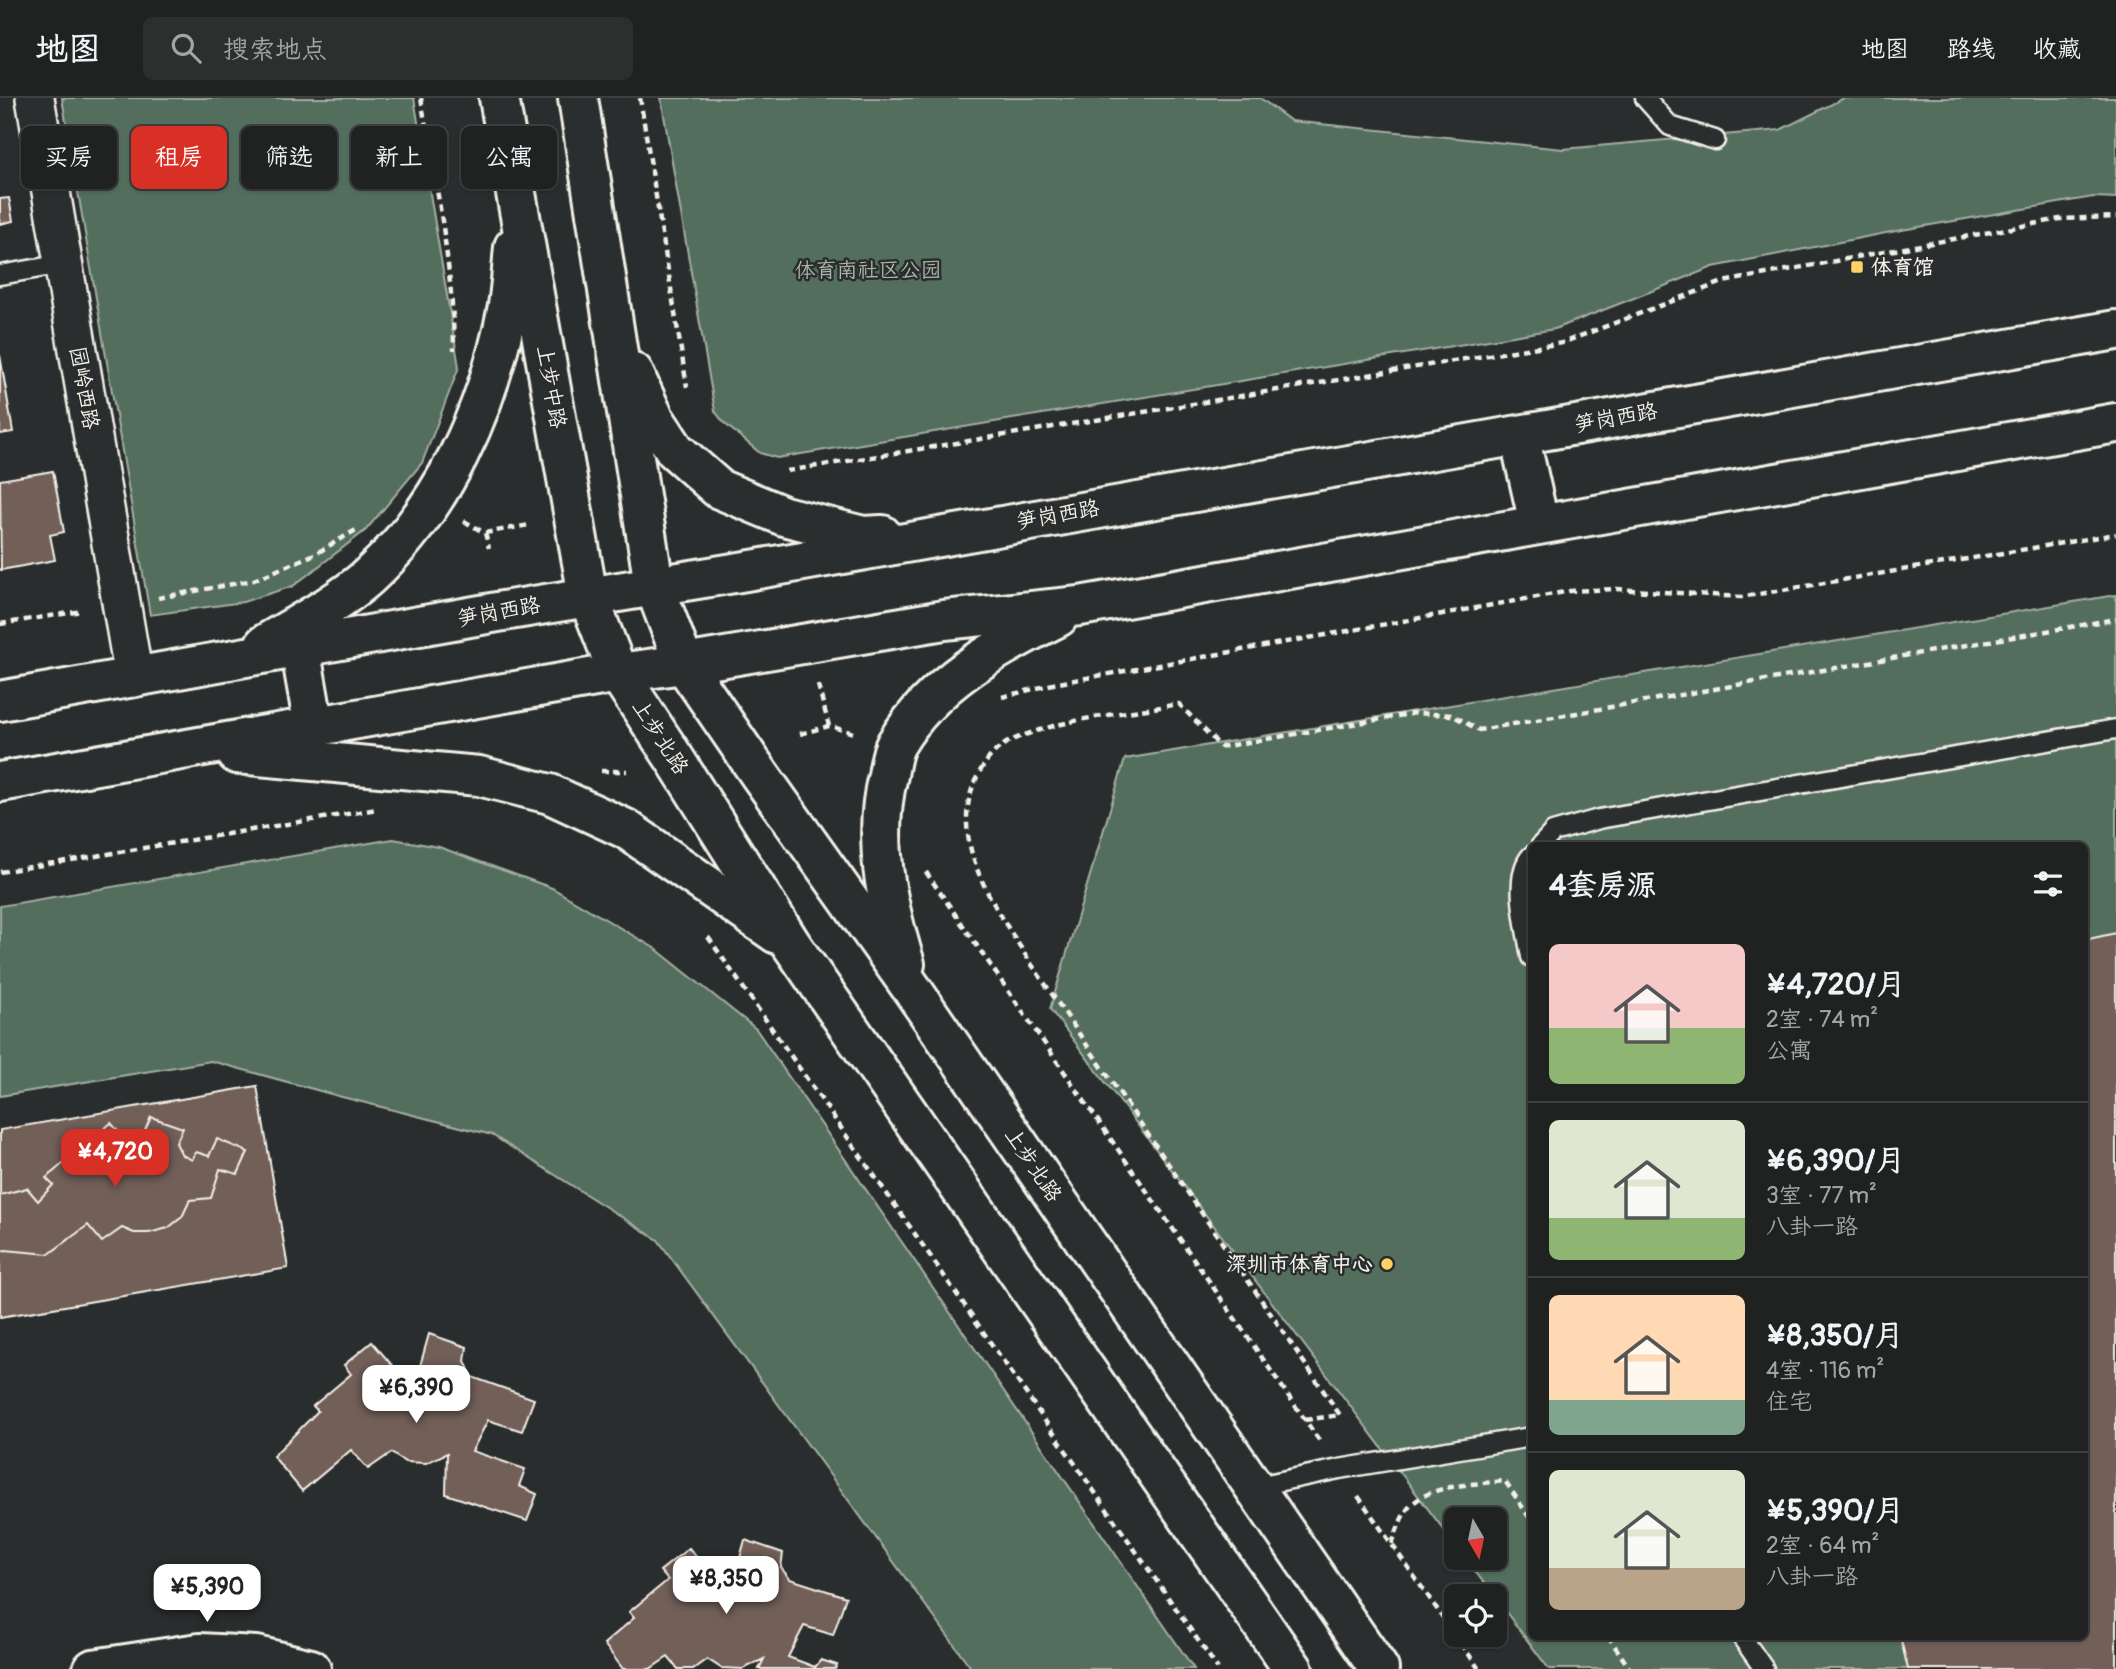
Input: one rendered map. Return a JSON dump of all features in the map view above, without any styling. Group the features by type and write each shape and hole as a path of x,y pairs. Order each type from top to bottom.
{"main road":[{"name":"上步中路","path":"499,98 588,596 618,673"},
{"path":"578,98 654,585 684,664"},
{"path":"238,659 314,615 367,578 400,543 455,464 482,405 496,360 507,308 519,207"},
{"path":"611,315 638,386 654,418 675,450 719,489 784,516 863,536 954,534"},
{"name":"笋岗西路","path":"0,701 2116,330"},
{"path":"0,782 618,673 944,620 1080,606 2116,423"},
{"path":"1519,435 1539,523"},
{"path":"912,989 895,930 880,846 882,799 895,746 923,707 960,674 997,648 1080,606"},
{"path":"300,647 314,727"},
{"name":"上步北路","path":"684,664 912,989 1379,1669"},
{"name":"上步北路","path":"618,673 792,944 1293,1669"},
{"path":"190,749 479,776 550,794 626,830 792,944"},
{"path":"93,1669 199,1653 256,1656 311,1669"}],"street":[{"name":"园岭西路","path":"35,98 134,678"}],"lane":[{"path":"1645,98 1670,126 1715,140"},
{"path":"0,275 63,264"},
{"path":"1544,842 1553,832 1599,819 2116,729"},
{"path":"1528,860 1525,863 1521,900 1528,940"},
{"path":"1253,1487 1339,1469 1528,1438"},
{"path":"1744,1640 1764,1669"}],"path":[{"path":"421,98 443,226 454,313 454,351"},
{"path":"640,98 689,400"},
{"path":"781,472 1563,343 1723,282 2060,219 2116,217"},
{"path":"456,517 485,533 529,525"},
{"path":"155,598 254,580 315,554 362,526"},
{"path":"485,533 489,548"},
{"path":"993,702 1002,696 1053,684 1570,591 1617,589 1741,597 2116,534"},
{"path":"0,624 92,609"},
{"path":"1305,1420 1340,1415 1030,962 994,905 976,869 969,840 967,808 974,783 989,756 1015,738 1055,725 1179,704 1221,747 1416,713 1452,715 1479,730 2116,619"},
{"path":"818,685 829,726"},
{"path":"800,734 829,726 863,735"},
{"path":"0,872 383,808"},
{"path":"922,866 1479,1669"},
{"path":"701,928 1218,1669"},
{"path":"1392,1544 1411,1505 1437,1490 1505,1480 1528,1515"},
{"path":"1611,1640 1630,1669"}],"green space":[{"path":"62,98 414,98 419,126 351,126 351,189 429,189 459,367 422,463 366,530 293,586 243,602 150,615 77,189 117,189 117,126 67,126"},
{"name":"体育南社区公园","path":"661,98 1260,98 1291,121 1563,149 1780,130 1844,98 2116,98 2116,198 2093,197 1896,231 1713,267 1555,329 777,458 760,453 724,423 715,411"},
{"name":"深圳市体育中心","path":"2116,595 2116,1669 1549,1669 1507,1614 1507,1584 1485,1584 1474,1570 1507,1570 1507,1507 1444,1507 1444,1530 1050,1009 1125,759"},
{"path":"393,839 439,847 552,888 656,949 756,1029 1194,1669 972,1669 658,1240 492,1135 211,1061 0,1096 0,906"}],"building":[{"path":"9,198 13,221 0,224 0,199"},
{"path":"0,355 13,432 0,434"},
{"path":"53,471 64,532 50,535 55,560 1,570 0,480"},
{"path":"2116,933 2116,1669 1908,1669 1901,1640 2088,1640 2088,939"},
{"path":"257,1086 288,1268 0,1317 0,1130"},
{"path":"151,1117 183,1128 176,1143 182,1155 192,1160 196,1152 209,1156 217,1139 248,1152 238,1174 220,1169 211,1198 190,1200 182,1217 168,1228 149,1233 134,1233 122,1228 102,1242 88,1225 49,1254 5,1250 0,1252 0,1195 27,1188 38,1201 53,1185 46,1178 111,1123 127,1141 142,1137"},
{"path":"429,1334 467,1347 465,1361 472,1377 534,1399 522,1431 488,1420 472,1451 525,1469 519,1486 537,1494 527,1521 446,1494 447,1453 426,1463 405,1462 391,1453 368,1469 351,1450 302,1491 273,1456 318,1411 313,1406 351,1374 344,1365 372,1342 397,1371 420,1366"},
{"path":"745,1540 783,1553 781,1568 790,1579 846,1597 833,1635 804,1626 788,1657 815,1667 821,1660 837,1665 835,1669 759,1669 764,1659 743,1669 721,1668 707,1659 693,1669 678,1669 668,1657 650,1669 623,1669 604,1644 634,1618 629,1612 668,1580 660,1571 689,1548 713,1578 736,1572"}],"place":[{"name":"体育馆","path":"1857,267"},
{"name":"深圳市体育中心","path":"1387,1264"}]}
